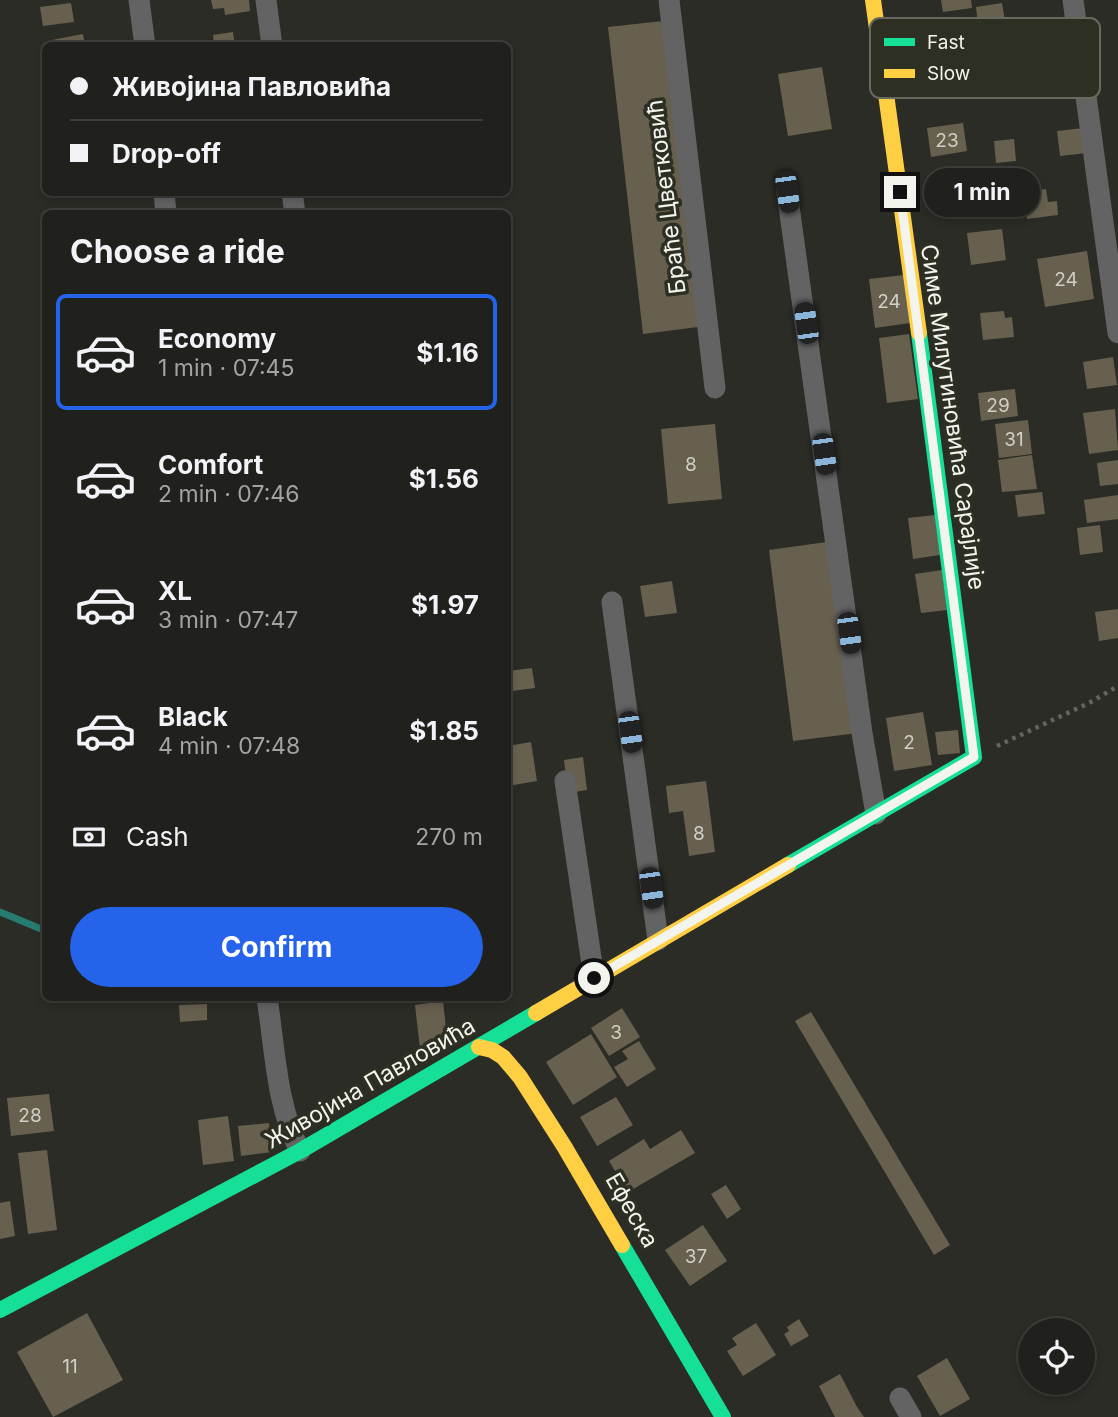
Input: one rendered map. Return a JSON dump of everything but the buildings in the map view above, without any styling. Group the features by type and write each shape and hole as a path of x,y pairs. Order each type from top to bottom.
{"street":[{"path":"139,0 144,42"},
{"path":"266,0 271,42"},
{"name":"Браће Цветковић","path":"669,0 715,388"},
{"name":"Симе Милутиновића Сарајлије","path":"873,0 875,18"},
{"path":"1073,0 1075,18"},
{"name":"Симе Милутиновића Сарајлије","path":"887,98 974,757"},
{"path":"1086,98 1118,333"},
{"path":"787,192 862,733 876,814"},
{"path":"612,602 658,940"},
{"name":"Живојина Павловића","path":"0,1310 300,1151 974,757"},
{"path":"565,781 594,978"},
{"path":"267,1001 284,1111 300,1151"},
{"name":"Ефеска","path":"479,1047 492,1050 503,1057 520,1077 564,1146 723,1417"},
{"path":"900,1398 911,1417"}],"path":[{"path":"974,757 1118,686"}],"waterway":[{"path":"0,912 42,929"}],"traffic: fast":[{"path":"788,865 974,757 919,333"},
{"path":"0,1310 300,1151 536,1013"},
{"path":"622,1245 723,1417"}],"traffic: slow":[{"path":"873,0 875,18"},
{"path":"887,98 919,333"},
{"path":"536,1013 788,865"},
{"path":"479,1047 492,1050 503,1057 520,1077 622,1245"}],"route":[{"path":"594,978 974,757 900,192"}]}
